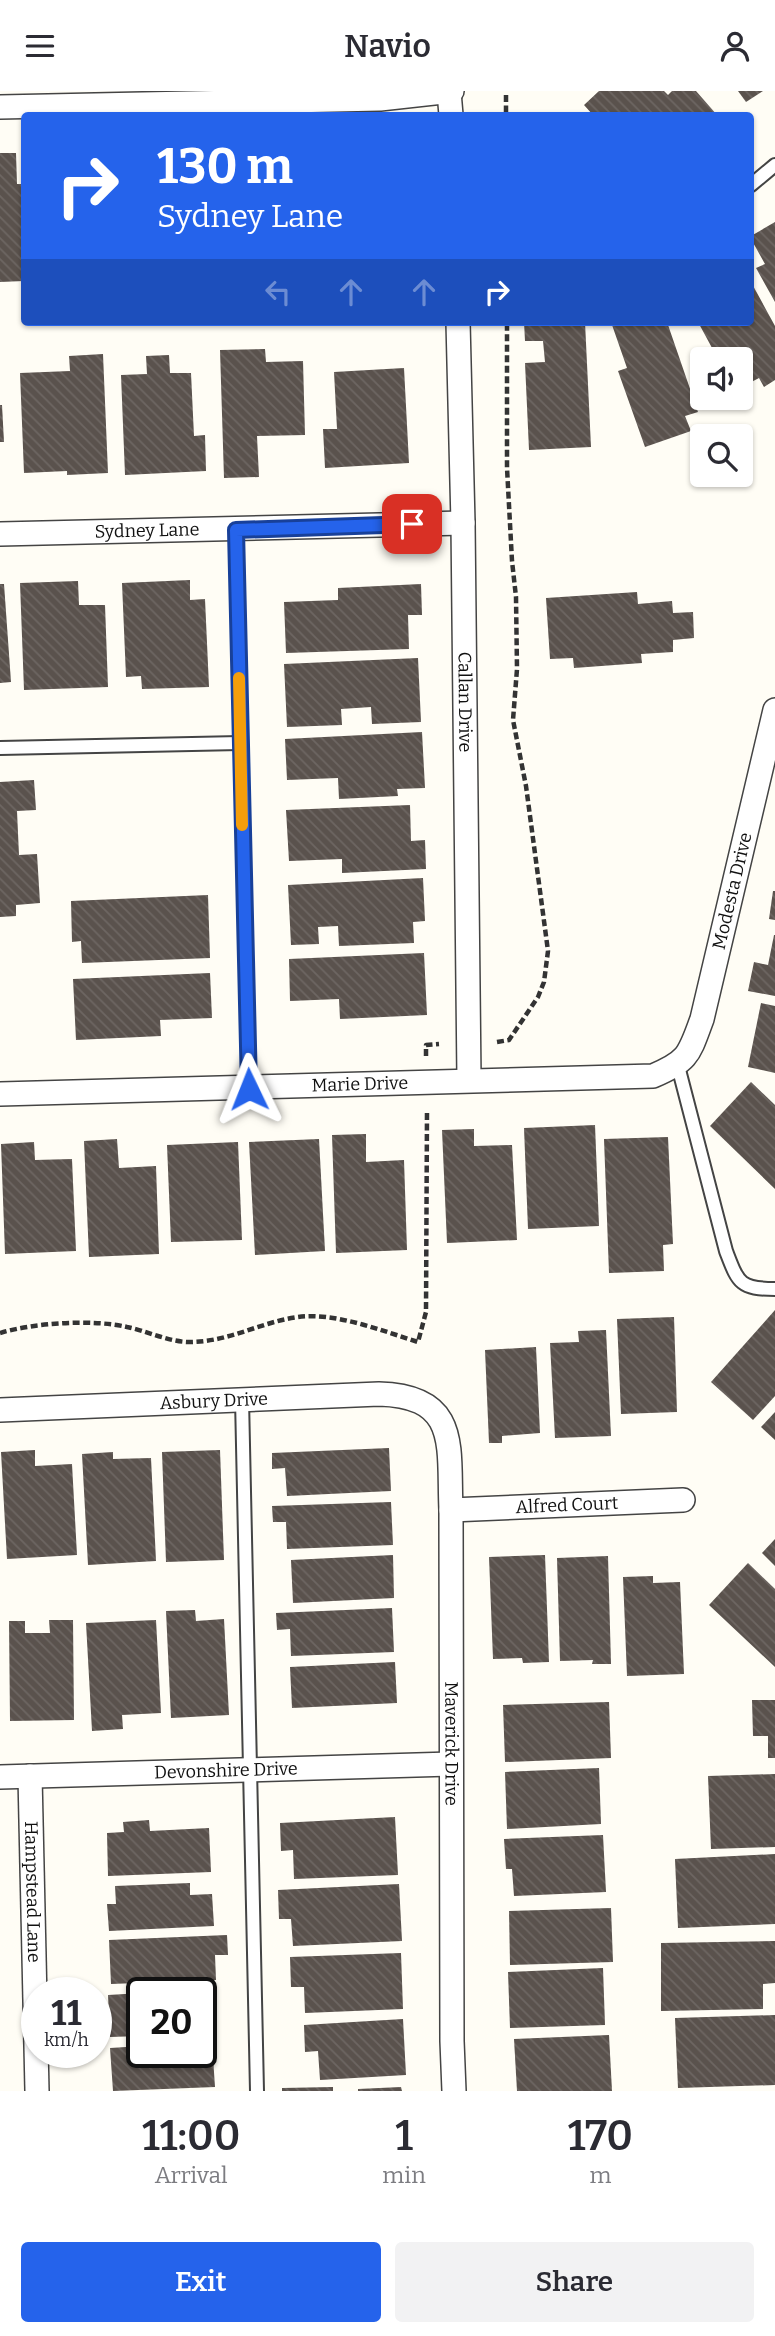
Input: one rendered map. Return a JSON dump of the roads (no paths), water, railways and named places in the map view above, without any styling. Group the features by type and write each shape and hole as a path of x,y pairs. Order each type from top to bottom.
{"street":[{"path":"0,107 380,99 450,91 451,112"},
{"name":"Callan Drive","path":"458,326 469,1080"},
{"name":"Sydney Lane","path":"0,534 463,523"},
{"name":"Modesta Drive","path":"678,1066 691,1048 702,1019 775,710"},
{"name":"Marie Drive","path":"0,1094 653,1076 678,1066"},
{"name":"Asbury Drive","path":"0,1410 379,1394 409,1395 426,1403"},
{"name":"Maverick Drive","path":"426,1403 436,1412 446,1432 451,1510 454,2091"},
{"name":"Alfred Court","path":"451,1510 683,1500"},
{"name":"Devonshire Drive","path":"0,1777 452,1764"},
{"name":"Hampstead Lane","path":"30,1776 37,2091"}],"lane":[{"path":"754,182 775,165"},
{"path":"236,530 249,1089"},
{"path":"0,748 240,743"},
{"path":"678,1066 726,1251 737,1279 756,1289 775,1289"},
{"path":"242,1399 257,2091"}]}
